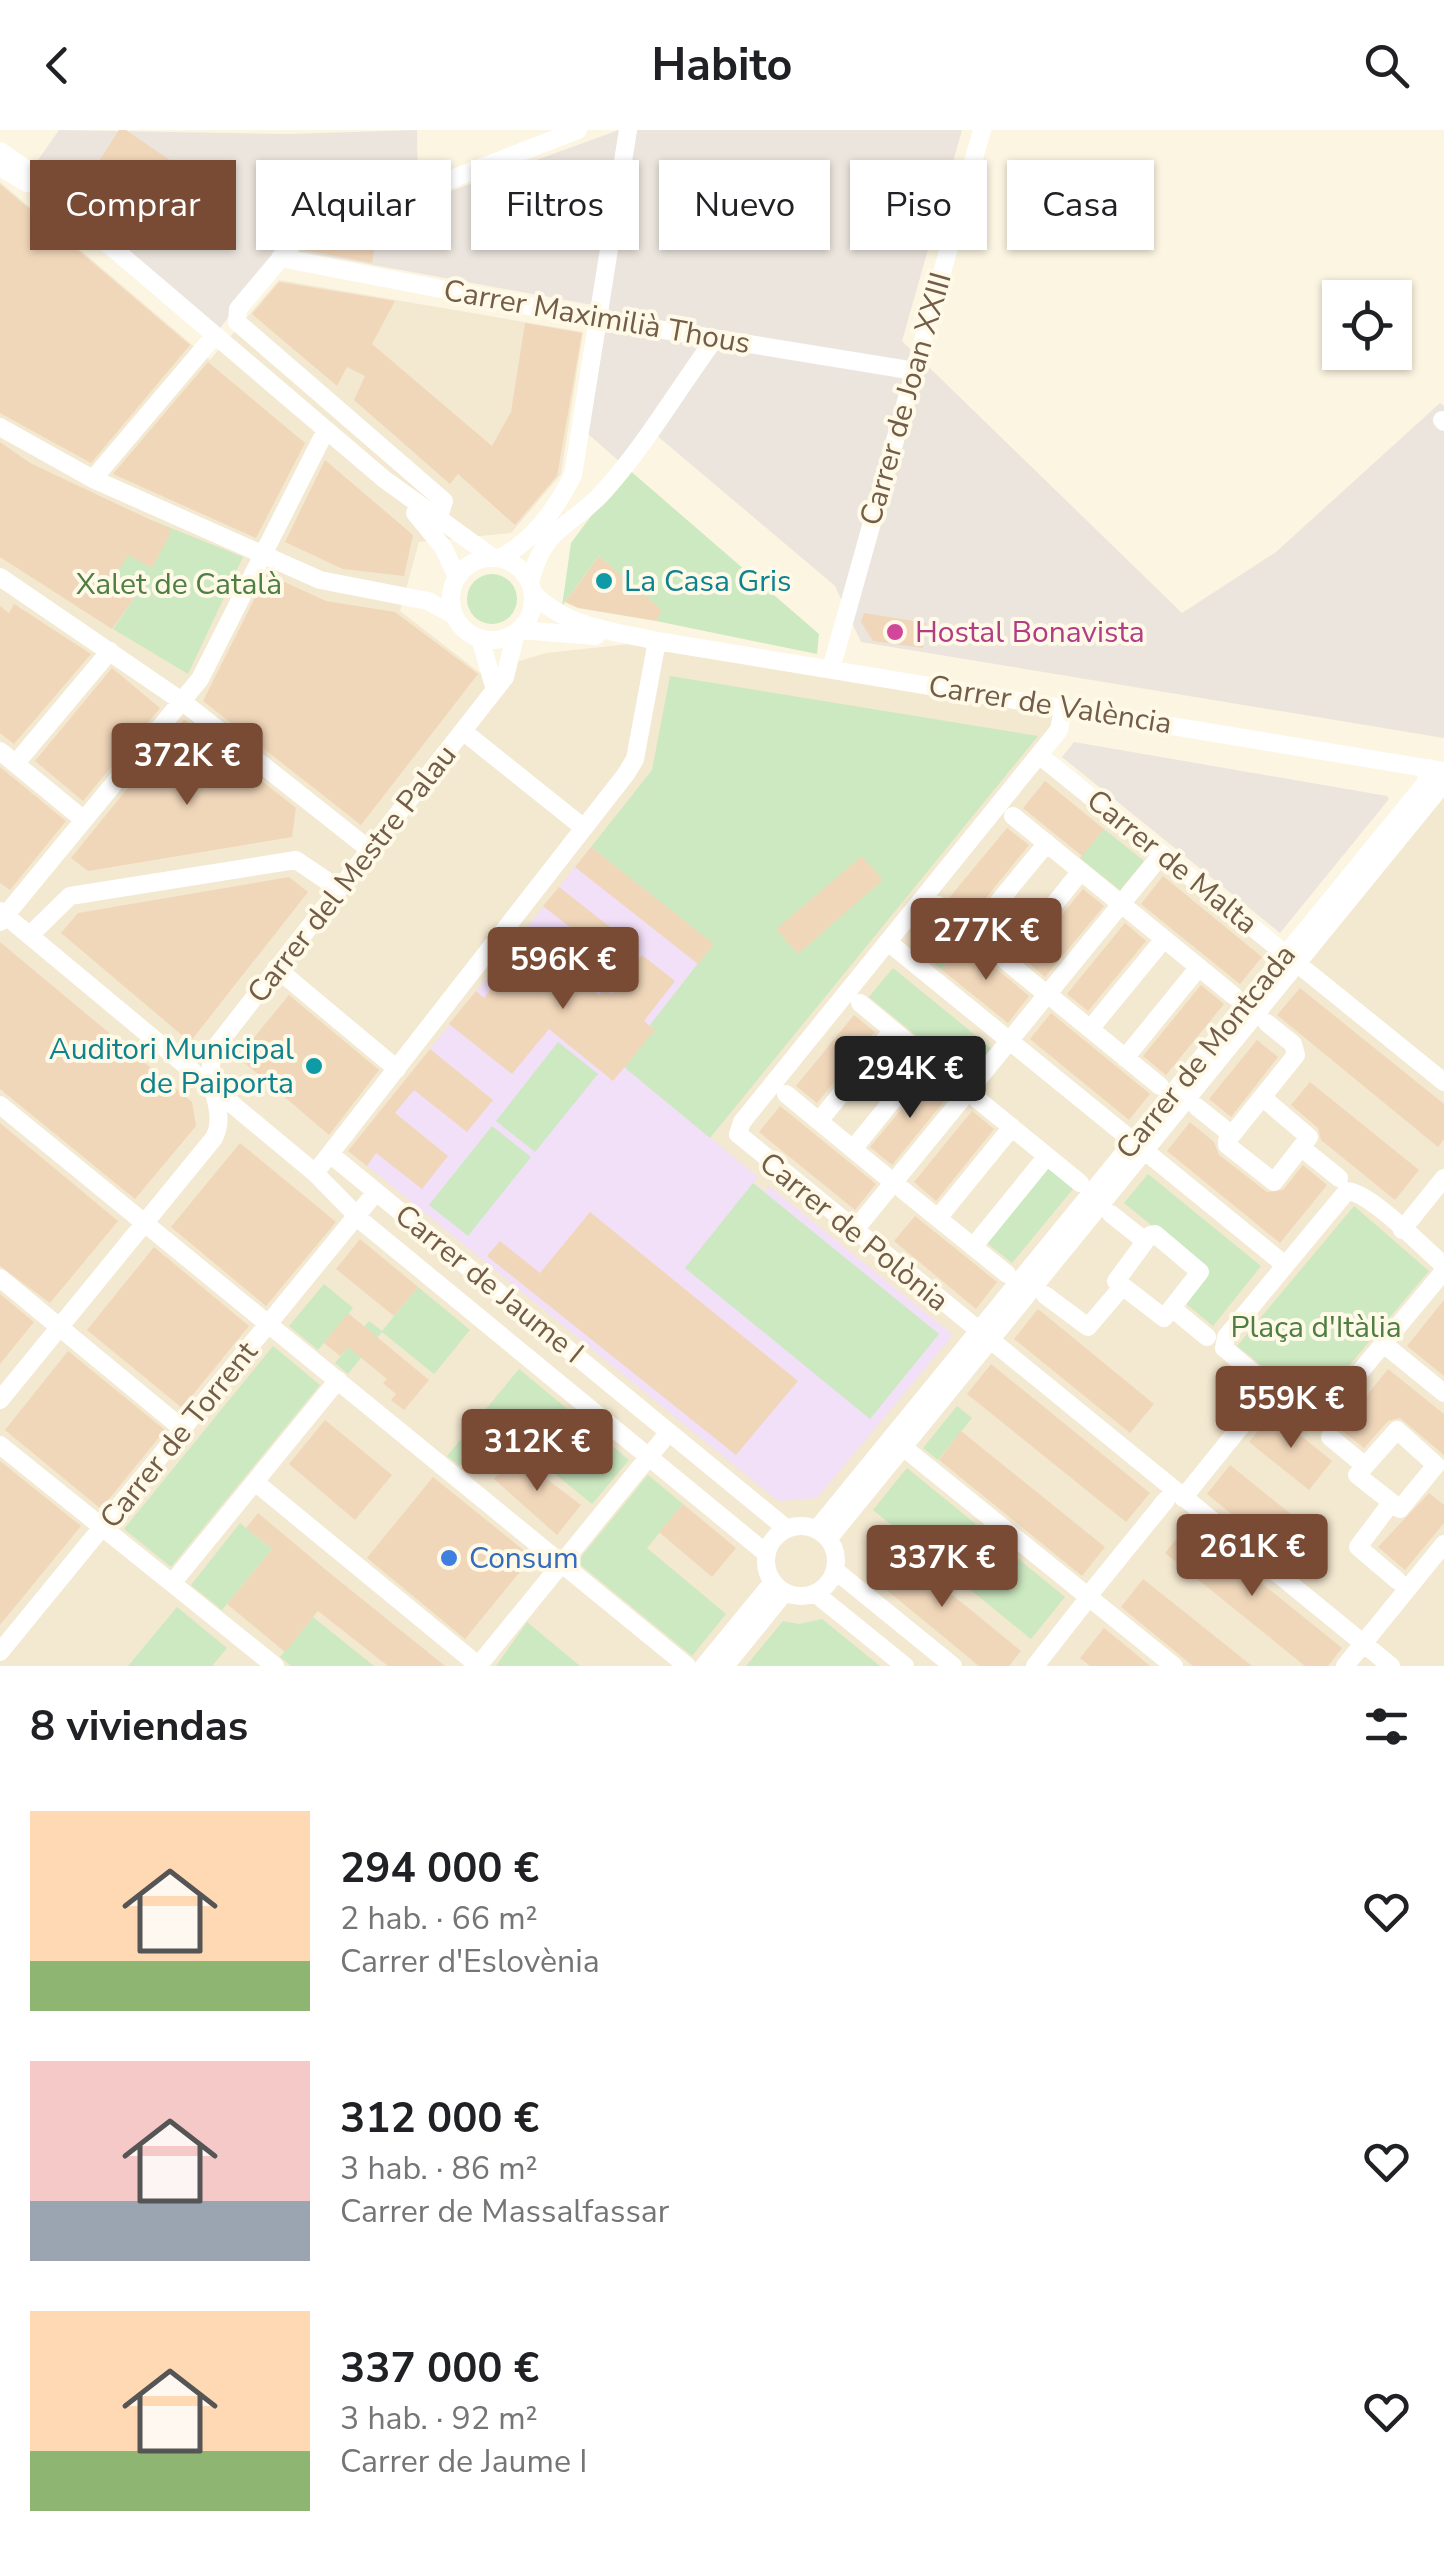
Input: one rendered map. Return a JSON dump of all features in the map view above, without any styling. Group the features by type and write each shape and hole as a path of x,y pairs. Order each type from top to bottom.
{"street":[{"path":"438,520 444,502 237,322 238,309 338,190 428,188 578,130"},
{"path":"628,130 573,475 561,499 528,538 496,558 468,565 457,577 451,592 454,615 461,626 480,638 498,640 518,632 531,613 532,587 542,547 580,509 604,492 714,340"},
{"name":"Carrer de Joan XXIII","path":"830,669 982,130"},
{"path":"0,152 30,172"},
{"path":"0,167 30,185"},
{"path":"115,250 384,479 496,558 518,566 532,587"},
{"name":"Carrer Maximilià Thous","path":"280,258 596,320 915,371"},
{"path":"94,479 215,335"},
{"path":"0,426 94,479 320,580 428,601 454,615"},
{"path":"2,916 200,678 326,430"},
{"path":"384,479 443,547 457,577"},
{"path":"2,582 183,702 370,850"},
{"name":"Carrer de València","path":"532,587 560,616 656,641 1436,769"},
{"name":"Carrer de València","path":"518,632 656,641"},
{"name":"Carrer del Mestre Palau","path":"0,1400 217,1132 218,1111 209,1068 218,1044 505,677 518,632"},
{"path":"480,638 495,690"},
{"path":"314,1174 635,758 656,641"},
{"path":"16,764 110,652"},
{"path":"1063,708 1062,725 1040,755 888,942 1286,1265"},
{"path":"464,732 584,828"},
{"path":"0,750 84,820"},
{"name":"Carrer de Malta","path":"1040,755 1444,1082"},
{"name":"Carrer de Montcada","path":"983,1337 1291,959 1436,769"},
{"name":"Carrer de Montcada","path":"1291,959 1444,783"},
{"path":"1013,816 1234,996"},
{"path":"973,934 1047,843"},
{"path":"853,1232 1162,854"},
{"path":"30,935 70,896 296,860 340,889"},
{"path":"1008,962 1081,871"},
{"path":"938,906 1040,988"},
{"name":"Carrer de Jaume I","path":"2,916 30,935 314,1174 357,1216 767,1554"},
{"path":"1090,1029 1164,938"},
{"name":"Carrer de Polònia","path":"888,942 738,1128 741,1140 1174,1499 1390,1666"},
{"path":"1125,1058 1199,967"},
{"path":"276,968 397,1069"},
{"path":"1056,1001 1160,1086"},
{"path":"860,1003 1080,1183"},
{"path":"1262,1098 1307,1134 1302,1148 1272,1182 1226,1146 1232,1135 1296,1055 1293,1044 1267,1023"},
{"path":"819,1121 893,1030"},
{"path":"853,1149 927,1058"},
{"path":"786,1094 1006,1274"},
{"path":"0,1106 688,1666"},
{"path":"1197,1108 1232,1135"},
{"path":"938,1218 1012,1127"},
{"path":"1302,1148 1339,1178"},
{"name":"Carrer de Jaume I","path":"330,1154 787,1529"},
{"path":"974,1247 1047,1156"},
{"path":"1402,1230 1444,1178"},
{"path":"1347,1191 1356,1192 1402,1230 1444,1271 1319,1422 1309,1420 1227,1352 1223,1344 1347,1191"},
{"name":"Carrer de Jaume I","path":"357,1216 376,1192"},
{"path":"1111,1214 1144,1241"},
{"name":"Carrer de Torrent","path":"0,1652 357,1216"},
{"path":"1155,1234 1199,1271 1163,1318 1122,1287 1117,1276 1144,1241 1155,1234"},
{"path":"0,1278 184,1430"},
{"path":"1044,1296 1088,1328 1122,1287"},
{"path":"1172,1308 1207,1337"},
{"path":"823,1534 903,1446 983,1337"},
{"path":"823,1534 983,1337"},
{"path":"1385,1345 1444,1393"},
{"path":"172,1582 338,1380"},
{"path":"1035,1666 1088,1598 1272,1389"},
{"path":"1395,1430 1436,1463 1438,1477 1402,1508 1358,1476 1395,1430"},
{"path":"254,1482 478,1666 670,1432"},
{"path":"1330,1437 1364,1465"},
{"path":"0,1445 275,1666"},
{"path":"903,1446 1174,1666"},
{"path":"1391,1503 1358,1547 1398,1581"},
{"path":"779,1588 767,1554 778,1534 787,1529 823,1534"},
{"path":"816,1594 836,1571 837,1560 823,1534"},
{"path":"1345,1666 1444,1544"},
{"path":"836,1571 953,1666"},
{"path":"779,1588 816,1594 905,1666"},
{"path":"704,1666 779,1588"},
{"path":"726,1666 779,1588"}],"shaded area":[{"path":"59,130 288,134 417,130 417,160 256,160 256,250 279,250 215,335 129,250 236,250 236,160 38,160"},
{"path":"619,130 962,130 953,160 850,160 850,250 928,250 902,341 1182,613 1276,552 1440,403 1444,406 1444,738 861,642 835,586 655,434 627,468 588,434 609,308 292,250 451,250 451,191 471,184 471,250 639,250 639,160 536,160"},
{"path":"0,182 30,207 30,250 80,250 210,360 279,280 583,332 561,474 511,533 419,542 400,611 480,673 546,653 657,641 1063,708 1040,755 1297,963 1444,775 1444,1666 0,1666"},
{"path":"1074,742 1389,799 1280,933 1062,757"},
{"path":"591,847 714,944 650,1025 655,1030 625,1068 758,1177 754,1183 765,1191 769,1186 953,1335 817,1498 778,1501 349,1151"}],"green space":[{"path":"627,468 819,634 817,654 656,621 661,610 599,556 562,606 571,543"},
{"name":"Xalet de Català","path":"146,518 243,557 188,674 113,629 135,597 110,584"},
{"path":"482,575 502,575 516,589 516,609 502,623 482,623 468,609 468,589"},
{"path":"670,676 1038,736 710,1138 624,1067 654,1030 650,1025 713,944 591,847 652,770"},
{"path":"1104,829 1144,861 1120,890 1080,858"},
{"path":"935,916 965,940 942,970 911,945"},
{"path":"893,968 991,1048 967,1077 869,997"},
{"path":"558,1042 598,1074 535,1152 496,1121"},
{"path":"492,1126 531,1157 468,1236 429,1205"},
{"path":"1045,1165 1073,1189 1012,1263 983,1240"},
{"path":"1148,1174 1261,1266 1213,1326 1184,1302 1208,1271 1124,1203"},
{"path":"753,1183 939,1334 870,1419 685,1268"},
{"name":"Plaça d'Itàlia","path":"1354,1206 1429,1271 1314,1407 1237,1346"},
{"path":"324,1284 353,1308 318,1350 289,1326"},
{"path":"418,1287 470,1330 434,1374 382,1332 348,1374 335,1363 369,1321 382,1331"},
{"path":"273,1346 320,1385 171,1567 124,1529"},
{"path":"519,1369 629,1460 592,1504 495,1425 460,1466 447,1456"},
{"path":"957,1406 972,1418 938,1460 923,1448"},
{"path":"907,1468 1065,1597 1031,1639 873,1510"},
{"path":"648,1475 683,1504 647,1548 726,1614 692,1656 577,1562"},
{"path":"240,1523 272,1549 222,1610 191,1585"},
{"path":"177,1607 227,1648 212,1666 128,1666"},
{"path":"313,1617 374,1666 291,1666 280,1657"},
{"path":"822,1619 880,1666 746,1666 783,1621 799,1624"},
{"path":"527,1622 580,1666 496,1666"}],"building":[{"path":"119,130 126,130 170,160 100,160"},
{"path":"0,184 30,209 30,250 78,250 190,345 91,463 0,413"},
{"path":"304,250 374,250 372,263"},
{"path":"279,282 395,301 372,344 492,446 511,412 525,323 582,333 557,476 515,525 458,474 450,484 354,400 365,376 347,367 337,386 252,314"},
{"path":"208,362 305,443 256,538 113,474"},
{"path":"0,442 30,463 172,530 152,568 128,555 110,584 135,597 112,629 0,557"},
{"path":"325,460 413,535 404,576 343,569 285,542"},
{"name":"La Casa Gris","path":"599,556 662,610 656,621 578,608 565,602"},
{"path":"267,574 326,601 395,612 478,674 361,825 203,701"},
{"path":"14,604 91,654 14,744 0,733 0,606 9,613"},
{"name":"Hostal Bonavista","path":"864,613 926,623 923,648 873,641 861,622"},
{"path":"112,668 160,708 83,801 35,761"},
{"path":"184,719 296,808 292,837 88,871 71,858"},
{"path":"0,767 66,821 10,890 0,883"},
{"path":"1045,781 1104,829 1082,856 1023,808"},
{"path":"1007,828 1029,845 971,916 949,898"},
{"path":"591,847 714,944 698,964 575,867"},
{"path":"862,856 883,880 798,954 776,929"},
{"path":"1163,876 1262,957 1240,984 1141,904"},
{"path":"289,877 308,892 190,1042 61,933 78,913"},
{"path":"559,887 624,938 608,957 543,906"},
{"path":"1083,889 1104,906 1045,977 1025,960"},
{"path":"1125,923 1146,941 1088,1011 1067,994"},
{"path":"530,940 599,995 604,989 612,994 642,955 675,981 644,1021 655,1030 613,1081 549,1029 512,1074 449,1024 476,991 484,998"},
{"path":"0,942 192,1102 196,1126 135,1199 0,1089"},
{"path":"964,942 1029,996 1008,1023 942,970"},
{"path":"1201,985 1224,1004 1166,1075 1143,1056"},
{"path":"1300,988 1444,1104 1444,1139 1438,1147 1277,1015"},
{"name":"Auditori Municipal de Paiporta","path":"289,995 379,1070 329,1135 238,1057"},
{"path":"1051,1013 1150,1094 1129,1120 1030,1039"},
{"path":"854,1015 875,1032 817,1103 796,1086"},
{"path":"1257,1040 1278,1057 1231,1117 1209,1099"},
{"path":"430,1049 493,1100 467,1132 414,1090 395,1113 448,1156 422,1189 376,1153 367,1166 348,1151"},
{"path":"929,1076 950,1094 892,1165 870,1147"},
{"path":"1310,1082 1419,1170 1395,1200 1321,1140 1318,1128 1291,1105"},
{"path":"780,1106 876,1184 855,1210 759,1132"},
{"path":"972,1111 994,1129 936,1201 914,1182"},
{"path":"1190,1122 1214,1142 1219,1155 1267,1192 1283,1190 1303,1165 1327,1185 1280,1243 1167,1151"},
{"path":"0,1123 118,1221 50,1303 0,1266"},
{"path":"240,1143 336,1222 266,1306 171,1227"},
{"path":"590,1212 798,1381 736,1455 487,1256 500,1241 540,1273"},
{"path":"915,1216 997,1282 976,1309 894,1241"},
{"path":"360,1239 418,1287 394,1316 336,1269"},
{"path":"154,1247 249,1326 182,1408 87,1330"},
{"path":"0,1294 34,1322 0,1364"},
{"path":"1444,1300 1444,1376 1407,1346"},
{"path":"1038,1309 1154,1404 1130,1433 1014,1339"},
{"path":"348,1313 429,1380 404,1410 391,1400 396,1394 383,1383 387,1379 348,1347 340,1356 324,1343"},
{"path":"68,1351 165,1430 101,1509 5,1430"},
{"path":"991,1364 1150,1493 1126,1522 967,1394"},
{"path":"1388,1369 1444,1414 1444,1455 1400,1418 1388,1421 1364,1448 1340,1429"},
{"path":"1273,1413 1332,1461 1309,1490 1249,1442"},
{"path":"325,1420 392,1475 355,1520 289,1464"},
{"path":"961,1431 1105,1547 1082,1576 939,1460"},
{"path":"514,1454 581,1505 557,1535 494,1479"},
{"path":"0,1461 81,1526 0,1625"},
{"path":"1230,1465 1313,1532 1289,1561 1207,1494"},
{"name":"Consum","path":"433,1477 532,1557 465,1639 367,1558"},
{"path":"1429,1493 1444,1505 1444,1523 1405,1570 1378,1547"},
{"path":"683,1504 736,1548 712,1577 659,1532"},
{"path":"258,1513 445,1666 388,1666 318,1611 285,1652 227,1604 272,1549 246,1528"},
{"path":"1188,1524 1342,1648 1328,1666 1305,1666 1165,1553"},
{"path":"890,1544 1021,1651 1009,1666 979,1666 866,1573"},
{"path":"1143,1579 1252,1666 1193,1666 1121,1607"},
{"path":"1104,1628 1150,1666 1090,1666 1080,1658"}],"place":[{"name":"La Casa Gris","path":"604,581"},
{"name":"Hostal Bonavista","path":"895,632"},
{"name":"Auditori Municipal de Paiporta","path":"314,1066"},
{"name":"Consum","path":"449,1558"}]}
